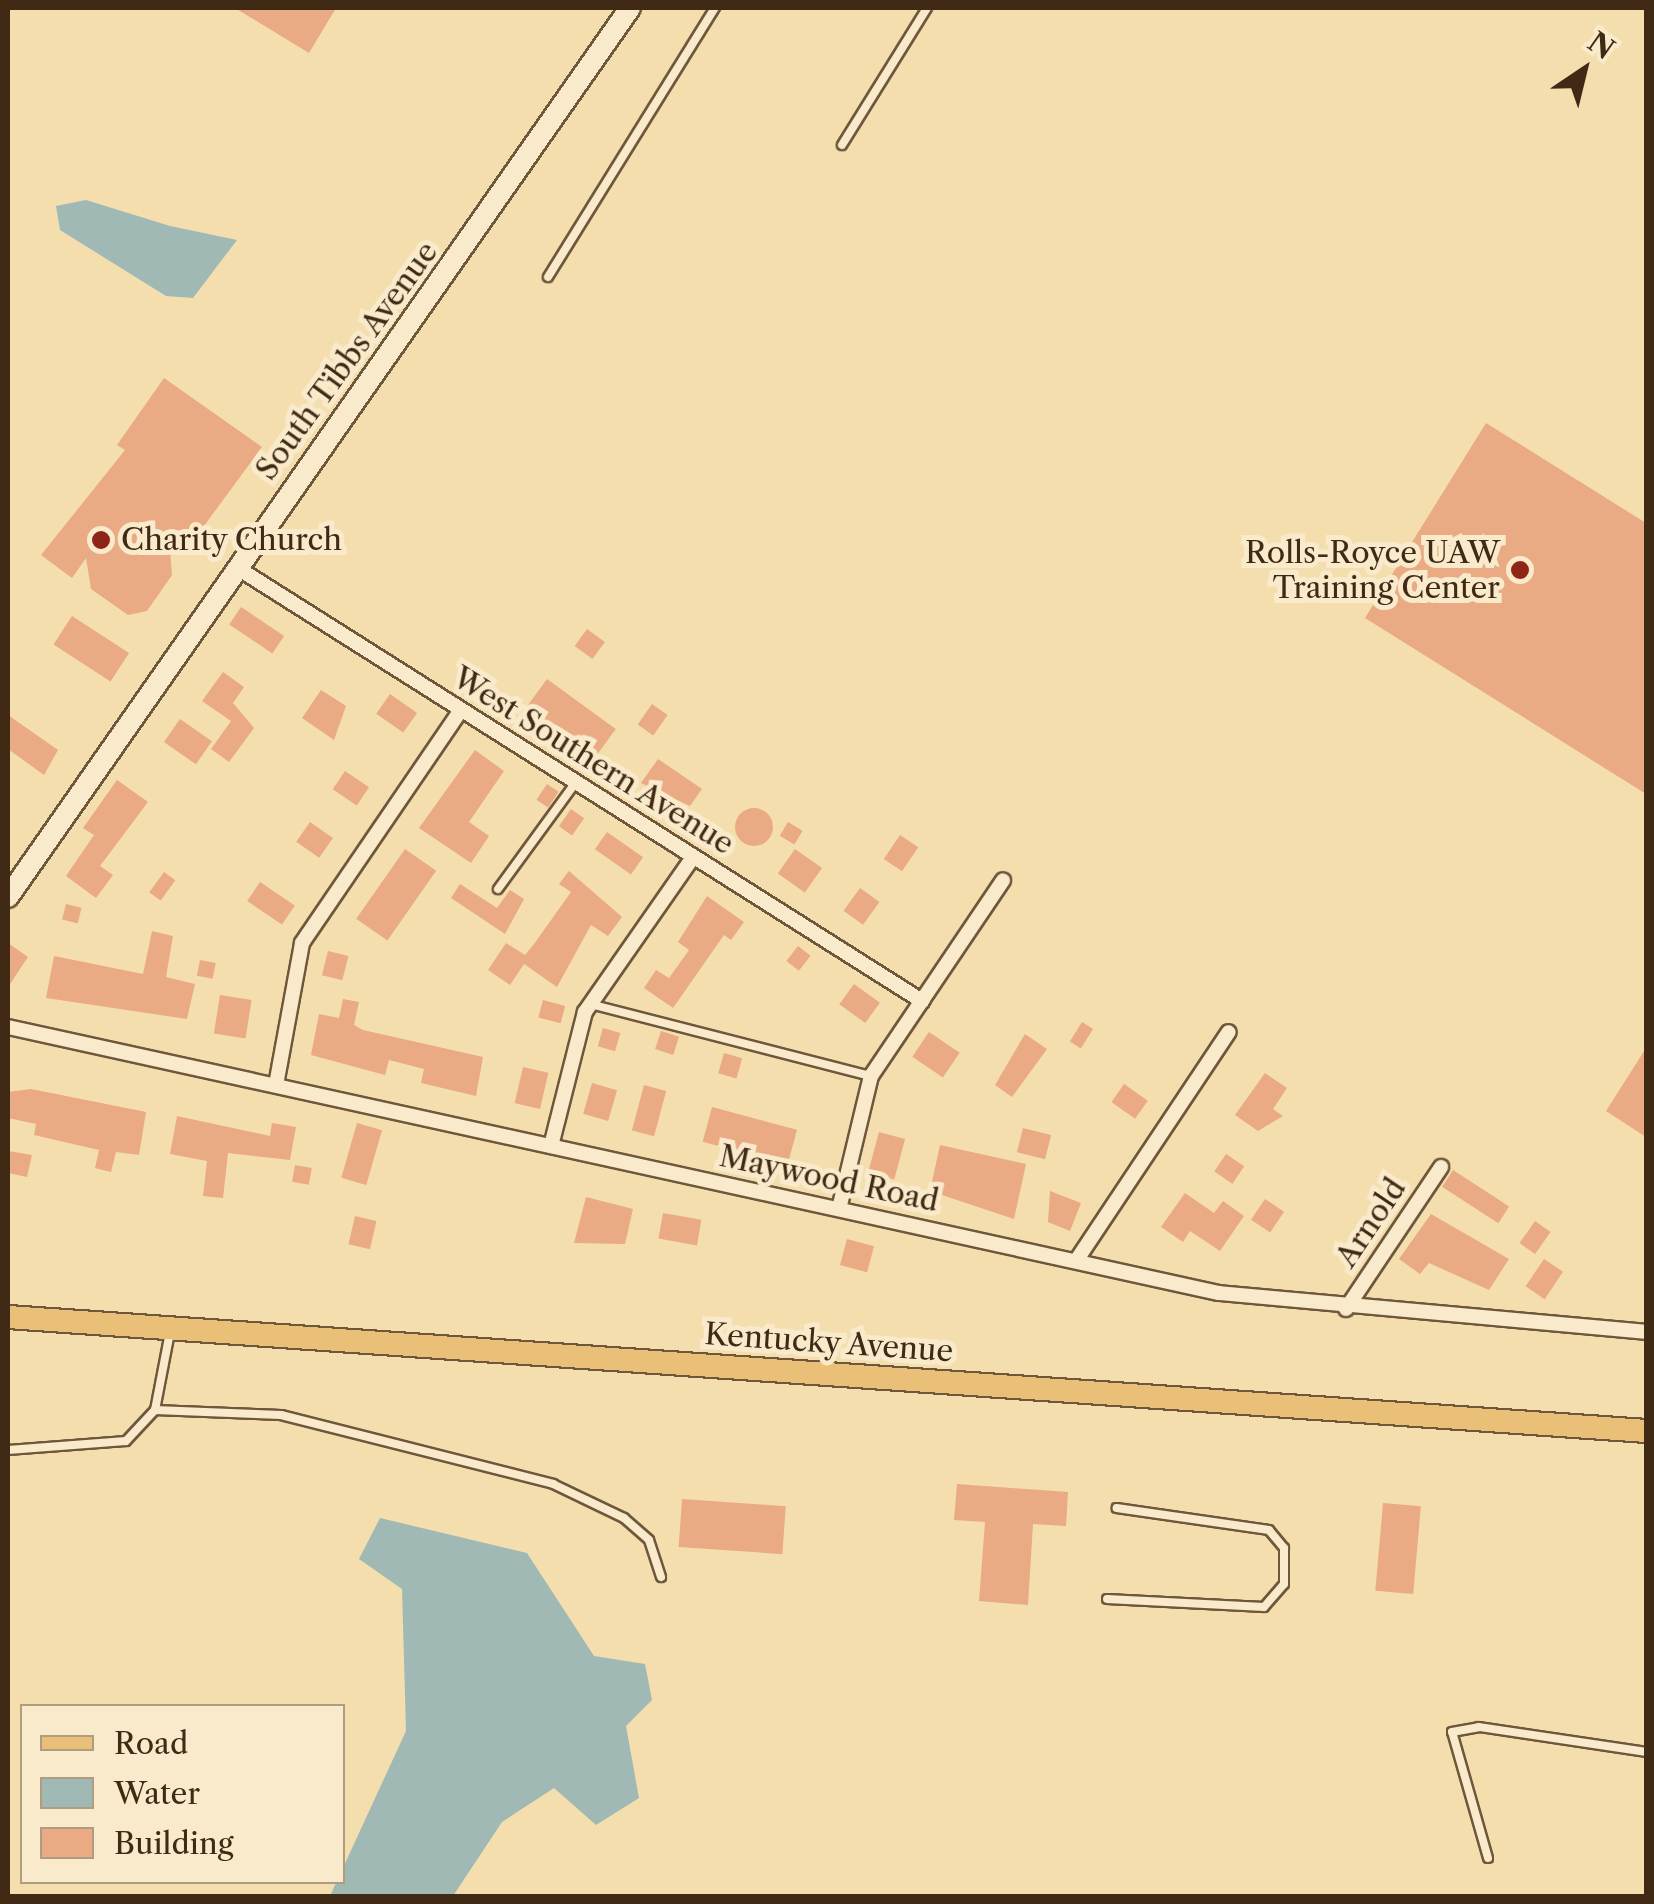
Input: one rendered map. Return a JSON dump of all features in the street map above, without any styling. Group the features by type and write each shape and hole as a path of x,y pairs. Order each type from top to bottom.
{"main road":[{"name":"South Tibbs Avenue","path":"8,897 630,8"},
{"name":"Kentucky Avenue","path":"8,1317 1646,1431"}],"street":[{"name":"West Southern Avenue","path":"236,567 922,1001"},
{"path":"276,1085 302,943 460,710"},
{"path":"551,1146 590,1004 693,857"},
{"path":"840,1209 871,1076 1003,880"},
{"name":"Maywood Road","path":"8,1026 1076,1262 1346,1309 1646,1332"},
{"path":"1076,1262 1230,1032"},
{"name":"Arnold","path":"1346,1309 1441,1167"}],"lane":[{"path":"548,277 716,8"},
{"path":"842,145 927,8"},
{"path":"498,889 576,782"},
{"path":"590,1004 871,1076"},
{"path":"8,1450 126,1441 155,1410 171,1328"},
{"path":"155,1410 281,1415 553,1484 624,1518 649,1540 661,1577"},
{"path":"1107,1599 1264,1607 1284,1584 1284,1548 1269,1530 1117,1508"},
{"path":"1488,1858 1452,1732 1478,1727 1646,1752"}],"water":[{"path":"86,200 170,226 237,240 193,298 166,296 60,230 56,206"},
{"path":"380,1518 527,1553 594,1656 645,1664 652,1700 626,1726 639,1798 596,1825 554,1788 502,1822 453,1896 330,1896 336,1884 345,1884 345,1863 406,1731 402,1589 359,1559"}],"building":[{"path":"235,8 336,8 309,53"},
{"path":"164,378 262,447 187,549 169,535 172,575 147,611 128,615 91,589 86,558 72,578 41,555 125,450 117,445"},
{"name":"Rolls-Royce UAW Training Center","path":"1486,423 1646,523 1646,794 1365,618"},
{"path":"241,607 284,636 272,653 229,624"},
{"path":"72,616 129,653 111,682 53,645"},
{"path":"587,629 605,642 592,659 575,646"},
{"path":"223,672 244,687 233,703 254,728 229,762 211,749 231,721 202,701"},
{"path":"547,679 616,729 590,765 521,715"},
{"path":"321,690 346,706 334,740 302,718"},
{"path":"390,694 417,713 403,733 376,714"},
{"path":"652,704 668,715 653,735 638,724"},
{"path":"8,715 58,750 44,775 8,749"},
{"path":"180,719 212,741 196,764 164,742"},
{"path":"475,750 504,771 469,822 489,836 471,863 419,828"},
{"path":"658,759 702,789 690,806 641,783"},
{"path":"345,771 369,787 357,805 333,789"},
{"path":"117,780 148,802 100,866 113,875 96,898 66,876 94,835 83,828"},
{"path":"547,784 559,792 548,808 536,800"},
{"path":"754,808 768,813 773,827 768,841 754,846 740,841 735,827 740,813"},
{"path":"571,809 584,818 572,835 559,826"},
{"path":"310,822 333,838 319,858 296,842"},
{"path":"788,822 803,831 794,844 780,836"},
{"path":"607,832 643,857 631,874 595,849"},
{"path":"900,835 918,847 902,871 884,859"},
{"path":"405,849 436,871 387,940 356,919"},
{"path":"795,849 822,868 805,893 778,874"},
{"path":"569,871 622,917 608,936 591,925 557,987 524,964 510,985 488,970 506,943 525,955 534,944 571,892 559,884"},
{"path":"164,872 175,880 161,900 149,892"},
{"path":"260,882 295,905 282,925 247,901"},
{"path":"460,884 497,908 510,890 524,899 505,934 451,898"},
{"path":"860,888 879,902 863,925 844,911"},
{"path":"707,896 744,922 731,940 724,935 673,1008 644,988 656,970 669,978 689,950 678,942"},
{"path":"66,904 82,908 78,923 62,920"},
{"path":"152,931 173,936 166,977 195,984 187,1019 46,998 54,956 143,974"},
{"path":"8,943 28,957 8,987"},
{"path":"798,946 811,956 799,971 786,961"},
{"path":"328,951 348,956 342,980 322,975"},
{"path":"200,960 216,963 213,979 197,976"},
{"path":"854,984 880,1003 865,1023 839,1004"},
{"path":"220,995 252,1000 246,1039 214,1034"},
{"path":"343,999 359,1002 354,1025 363,1030 483,1057 476,1096 421,1083 424,1069 389,1060 385,1075 311,1055 319,1014 339,1018"},
{"path":"543,1000 565,1006 561,1023 538,1017"},
{"path":"1082,1022 1093,1029 1081,1048 1070,1042"},
{"path":"603,1028 620,1033 615,1051 598,1046"},
{"path":"661,1031 679,1037 673,1055 655,1049"},
{"path":"929,1032 960,1053 943,1078 912,1057"},
{"path":"1025,1034 1047,1049 1012,1097 995,1085"},
{"path":"1646,1048 1646,1137 1606,1111"},
{"path":"724,1053 742,1058 736,1078 718,1073"},
{"path":"523,1067 548,1073 540,1109 515,1103"},
{"path":"1265,1073 1287,1088 1273,1109 1283,1116 1258,1131 1235,1115"},
{"path":"592,1083 617,1090 608,1121 583,1114"},
{"path":"1124,1084 1148,1101 1135,1119 1111,1102"},
{"path":"644,1085 666,1091 654,1136 632,1130"},
{"path":"31,1089 146,1112 139,1155 116,1152 111,1172 95,1168 99,1150 34,1135 36,1124 8,1118 8,1092"},
{"path":"712,1107 797,1130 788,1165 703,1142"},
{"path":"177,1116 270,1136 272,1123 296,1127 290,1160 228,1153 223,1198 203,1196 207,1161 170,1154"},
{"path":"357,1123 382,1130 366,1185 341,1178"},
{"path":"1023,1128 1051,1135 1045,1159 1017,1152"},
{"path":"879,1132 905,1139 894,1180 868,1173"},
{"path":"940,1145 1026,1164 1014,1219 930,1191"},
{"path":"8,1151 32,1155 27,1177 8,1173"},
{"path":"1226,1154 1244,1166 1232,1184 1214,1171"},
{"path":"295,1165 312,1168 309,1185 292,1182"},
{"path":"1453,1170 1509,1206 1498,1223 1442,1187"},
{"path":"1050,1191 1081,1203 1070,1231 1048,1222"},
{"path":"1185,1193 1214,1213 1223,1201 1244,1216 1220,1251 1190,1231 1183,1242 1161,1227"},
{"path":"586,1197 633,1209 625,1244 574,1243"},
{"path":"1265,1199 1284,1212 1270,1233 1251,1220"},
{"path":"663,1213 701,1220 697,1245 658,1239"},
{"path":"1431,1214 1509,1259 1489,1290 1429,1263 1420,1274 1399,1259"},
{"path":"355,1216 376,1221 370,1249 348,1244"},
{"path":"1535,1221 1551,1232 1535,1254 1520,1243"},
{"path":"847,1239 874,1246 867,1272 840,1265"},
{"path":"1544,1259 1563,1272 1545,1299 1526,1286"},
{"path":"957,1484 1068,1492 1066,1526 1033,1524 1028,1605 979,1601 985,1522 954,1520"},
{"path":"682,1499 786,1506 782,1554 679,1547"},
{"path":"1383,1503 1421,1506 1413,1594 1375,1591"}],"place":[{"name":"Charity Church","path":"101,540"},
{"name":"Rolls-Royce UAW Training Center","path":"1520,570"}]}
